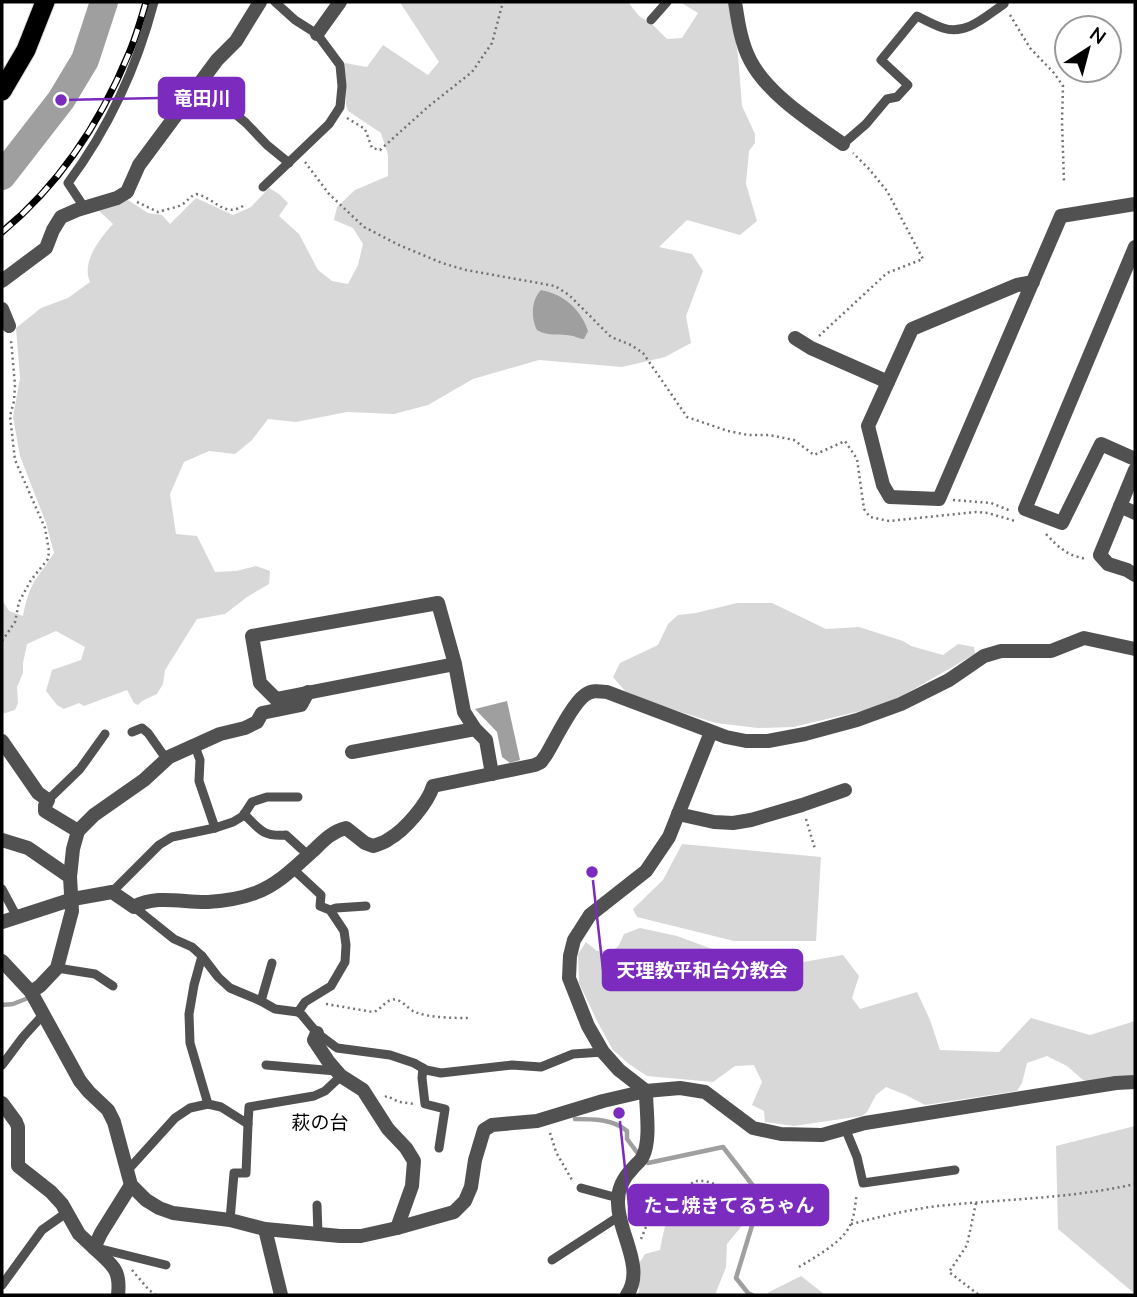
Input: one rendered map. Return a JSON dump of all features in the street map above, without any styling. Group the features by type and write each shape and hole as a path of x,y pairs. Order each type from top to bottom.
{"highway":[{"path":"2,91 26,50 45,2"}],"street":[{"path":"2,281 46,248 61,217 126,193 139,165 217,60 236,41 260,2"},
{"path":"317,34 340,2"},
{"path":"735,2 748,58 760,77 797,112 843,144"},
{"path":"1032,282 1017,285 912,329 868,426 883,485 890,497 939,499 1061,216 1135,204"},
{"path":"1135,247 1025,509 1062,523 1101,444 1135,459"},
{"path":"2,309 9,326"},
{"path":"795,338 811,348 888,382"},
{"path":"1135,470 1100,555 1108,564 1135,575"},
{"path":"1120,506 1135,513"},
{"path":"455,664 276,699 260,683 252,636 439,603 455,664 464,712 486,740 492,774"},
{"path":"2,922 72,899 112,892 134,907 156,901 206,902 238,899 265,889 293,869 330,835 346,828 373,846 391,839 423,805 432,786 541,762 576,706 584,696 594,690 607,692 726,737 768,741 857,720 901,704 949,680 984,656 1001,651 1051,651 1084,638 1135,649"},
{"path":"31,992 57,968 72,911 69,877 78,831 94,815 127,793 169,757 220,734 245,728 257,722 262,713 301,705 309,692"},
{"path":"352,752 475,729"},
{"path":"646,1091 619,1070 603,1052 588,1026 569,978 570,956 574,940 590,915 646,871 669,837 711,732"},
{"path":"2,741 38,793 48,800 45,811 78,831"},
{"path":"678,814 733,823 802,805 845,790"},
{"path":"2,840 28,848 69,877"},
{"path":"2,961 31,992 80,1082 108,1110 114,1122 129,1178 146,1200 173,1213 230,1220 265,1229 361,1236 454,1212 465,1201 471,1187 475,1160 484,1130 492,1125 537,1121 646,1091 680,1088 705,1091 753,1128 781,1134 822,1135 878,1121 1135,1082"},
{"path":"317,1033 314,1040 338,1073 363,1090 388,1129 414,1161 412,1186 397,1228"},
{"path":"627,1295 632,1288 634,1277 631,1257 618,1217 618,1198 623,1178 642,1160 646,1149 646,1091"},
{"path":"2,1103 18,1127 18,1166 51,1192 79,1234 112,1265 119,1277 118,1295"},
{"path":"94,1248 129,1178"},
{"path":"265,1229 281,1295"}],"lane":[{"path":"84,208 68,183 85,160 120,99 145,36 154,2"},
{"path":"263,187 329,124 340,107 342,86 340,65 317,34 295,20 275,2"},
{"path":"651,20 667,2"},
{"path":"843,144 866,124 887,99 897,97 908,85 881,61 917,16 945,29 960,29 972,26 1003,3"},
{"path":"200,84 289,163"},
{"path":"132,732 142,728 167,760"},
{"path":"48,800 80,769 104,734"},
{"path":"195,746 200,760 199,781 215,828"},
{"path":"112,892 159,845 172,837 233,822 244,814 252,802 267,797 298,797"},
{"path":"244,814 259,829 273,836 286,835 308,855"},
{"path":"293,869 321,895 320,906 330,910 344,931 346,945 345,962 331,986 305,1002 298,1012"},
{"path":"2,889 17,917"},
{"path":"330,910 366,906"},
{"path":"134,907 174,939 192,947 230,988 275,1009 302,1014 317,1033 337,1048 390,1055 441,1073 512,1065 541,1067 573,1054 603,1052"},
{"path":"202,956 190,1014 190,1044 208,1104"},
{"path":"261,1001 272,963"},
{"path":"57,968 95,974 113,986"},
{"path":"2,1065 43,1015"},
{"path":"230,1220 234,1173 246,1173 249,1107 314,1096 326,1091 338,1073 266,1065"},
{"path":"423,1068 425,1104 445,1109 439,1148"},
{"path":"129,1178 175,1118 190,1108 208,1104 221,1107 248,1124"},
{"path":"845,1128 858,1157 863,1183 955,1170"},
{"path":"581,1188 618,1198"},
{"path":"317,1205 318,1234"},
{"path":"2,1285 42,1230 66,1213"},
{"path":"552,1260 618,1217"},
{"path":"94,1248 166,1265"}],"path":[{"path":"337,112 365,129 372,148 380,150 472,72 492,44 503,2"},
{"path":"1003,3 1030,48 1054,72 1063,86 1064,182"},
{"path":"811,348 816,339 887,273 923,259 887,191 843,144"},
{"path":"299,153 329,194 364,227 442,263 555,286 569,295 611,337 631,345 643,354 687,417 728,431 794,440 814,455 845,440 858,459 864,509 870,517 889,521 976,512 1020,523"},
{"path":"126,193 143,206 158,212 180,206 195,194 225,210 232,211 246,204"},
{"path":"2,641 15,622 19,602 31,580 48,559 49,551 45,528 15,460 10,415 14,401 14,356 9,326"},
{"path":"939,499 991,503"},
{"path":"1042,529 1072,557 1089,559 1100,555"},
{"path":"802,805 816,849"},
{"path":"298,1012 320,1004 330,1004 373,1012 389,1000 395,999 417,1013 450,1018 470,1017"},
{"path":"382,1099 387,1096 399,1102 425,1104"},
{"path":"537,1121 552,1134 556,1152 565,1170 581,1188"},
{"path":"631,1257 650,1217 661,1205 695,1181 754,1193"},
{"path":"799,1267 827,1249 845,1232 851,1224 858,1190 863,1183"},
{"path":"851,1224 913,1210 1048,1197 1135,1184"},
{"path":"976,1203 967,1245 949,1272 979,1295"}],"shaded area":[{"path":"401,2 628,2 639,16 667,39 682,38 698,13 680,2 729,2 738,55 742,106 755,134 755,143 749,151 746,184 757,221 740,235 687,220 659,247 692,254 703,271 686,316 691,343 665,357 622,367 539,360 473,379 428,405 394,414 347,412 296,422 268,419 252,440 235,454 209,451 184,462 170,494 176,534 197,536 215,572 256,566 270,571 269,584 225,614 197,619 165,670 163,684 157,694 138,705 127,690 84,706 79,703 64,709 57,705 46,691 52,670 81,660 85,647 56,631 27,644 23,673 17,687 18,703 15,710 2,714 2,600 9,611 23,616 32,586 54,553 46,523 20,456 13,417 20,378 16,328 41,308 68,298 90,282 90,259 98,243 113,224 97,209 128,200 148,213 162,215 170,224 196,198 233,215 251,207 269,188 288,203 279,216 299,234 318,270 332,281 348,284 358,265 363,244 353,228 334,220 337,207 355,190 388,176 388,155 381,133 348,111 345,63 367,67 383,45 428,75 439,62"},
{"path":"541,290 557,295 576,309 588,331 584,339 537,330 533,309"},
{"path":"737,603 772,603 826,629 859,627 943,655 958,644 974,647 975,654 886,705 793,727 758,728 716,723 655,704 625,691 613,677 620,663 658,645 668,624 678,615"},
{"path":"507,701 520,760 510,763 502,757 497,732 475,709"},
{"path":"682,844 821,857 816,941 734,941 637,917 633,909 663,880"},
{"path":"640,928 677,936 739,960 769,968 843,955 859,976 852,998 860,1009 917,992 940,1050 999,1052 1031,1018 1090,1035 1135,1021 1135,1077 1091,1082 1083,1080 1067,1066 1047,1056 1027,1063 1017,1091 925,1105 886,1087 876,1095 862,1116 794,1126 765,1122 764,1111 752,1105 762,1082 754,1065 735,1066 713,1082 647,1076 613,1050 579,983 578,954 586,942 597,951 613,951 624,934"},
{"path":"1135,1126 1135,1294 1058,1229 1056,1146"},
{"path":"703,1191 728,1200 745,1222 727,1244 726,1267 715,1295 636,1295 639,1291 638,1265 645,1254 660,1250 670,1212 680,1200"},
{"path":"801,1276 824,1294 830,1295 766,1295 769,1292"}],"waterway":[{"path":"2,176 61,100 85,60 104,2"},
{"path":"2,1005 28,998"},
{"path":"575,1119 602,1120 622,1127 627,1131 627,1139 639,1155"},
{"path":"645,1160 648,1163 723,1147 761,1196 736,1278 752,1295"}],"railway":[{"path":"2,232 42,194 92,127 129,53 146,2"}],"place":[{"name":"竜田川","path":"61,100"},
{"name":"天理教平和台分教会","path":"592,872"},
{"name":"たこ焼きてるちゃん","path":"619,1113"}],"district":[{"name":"萩の台","path":"320,1122"}]}
